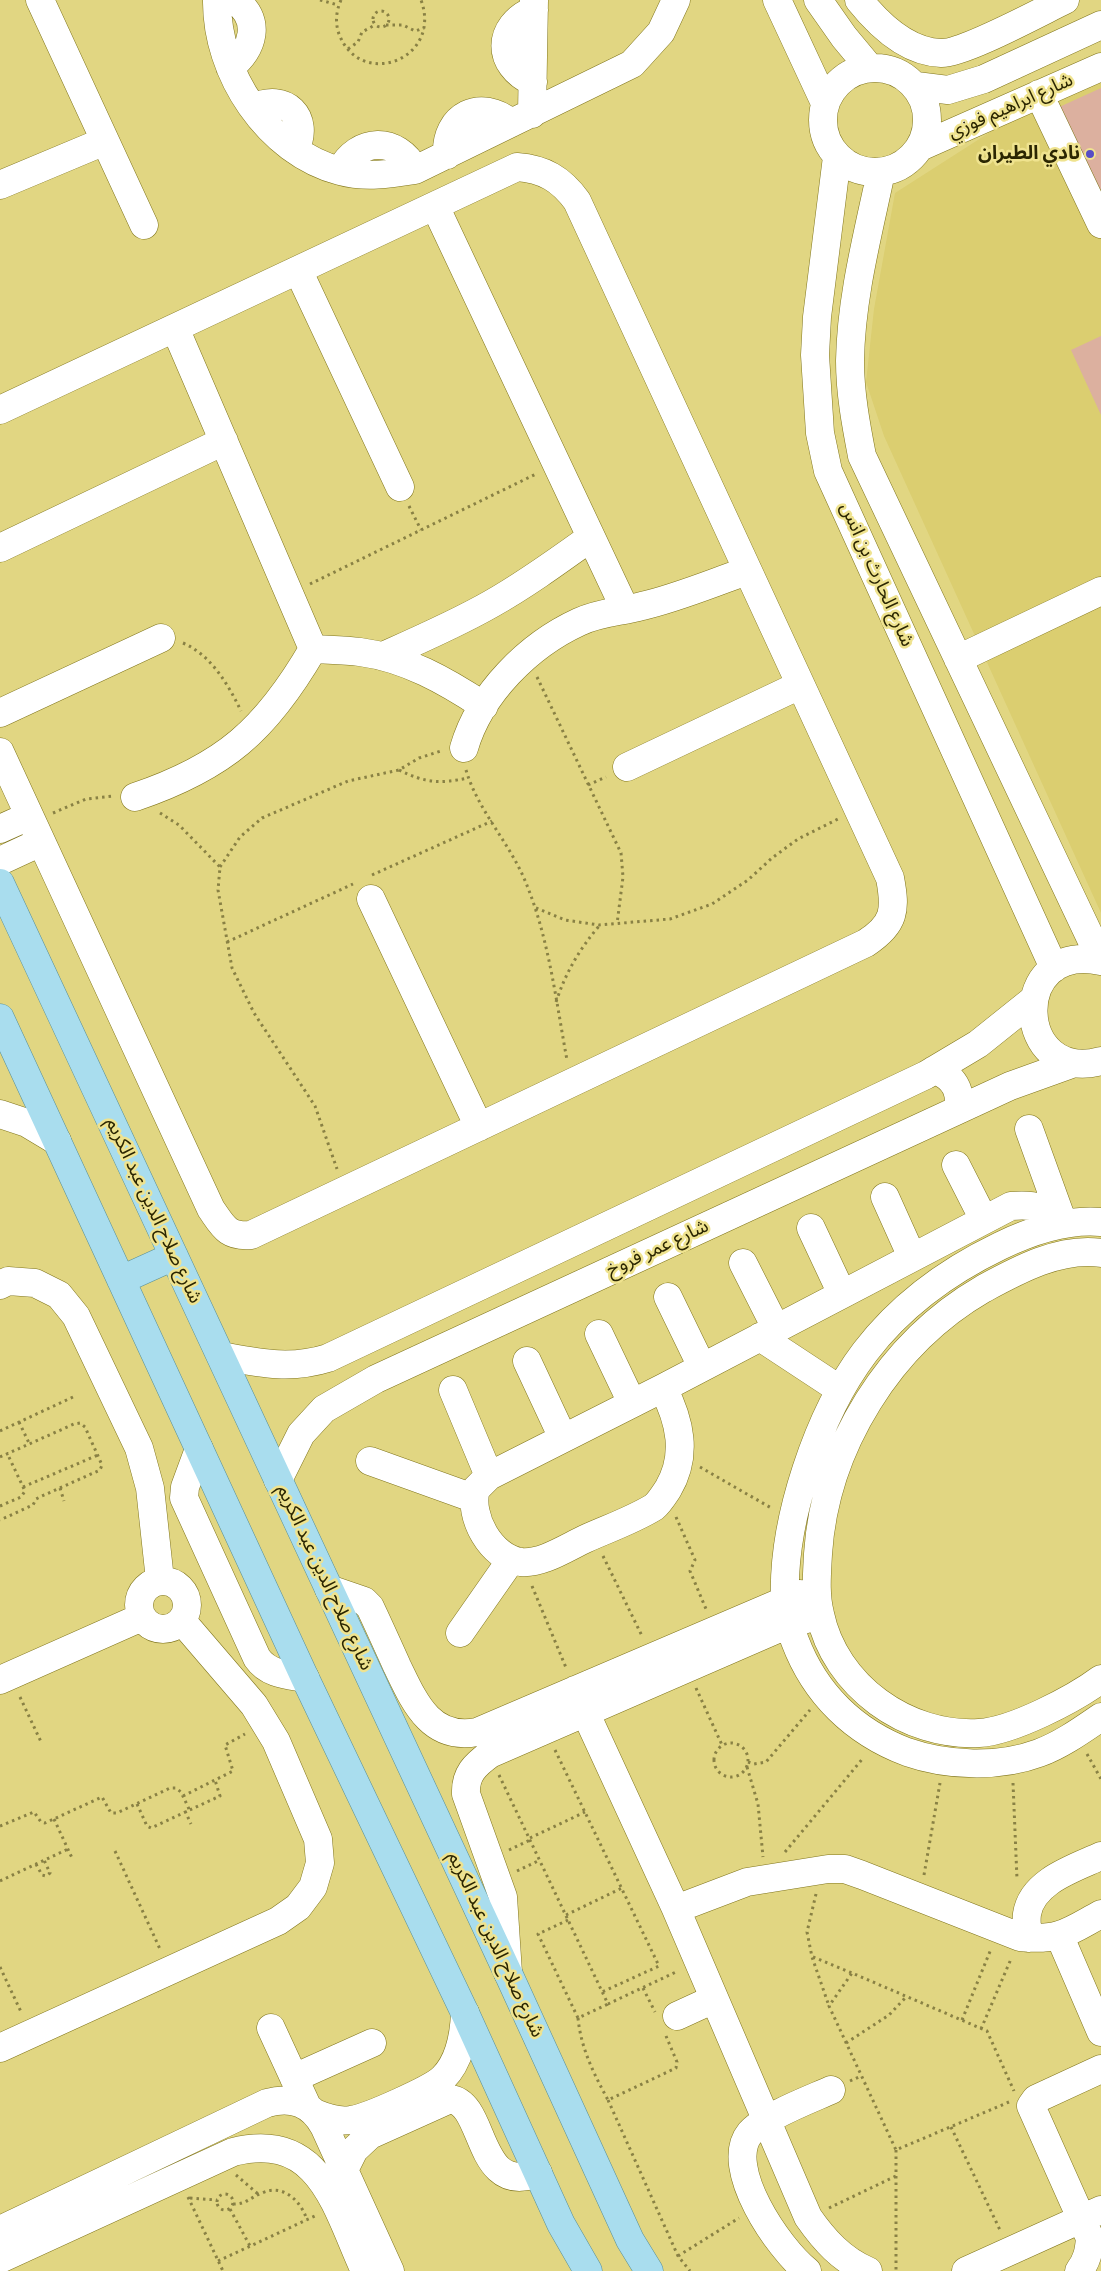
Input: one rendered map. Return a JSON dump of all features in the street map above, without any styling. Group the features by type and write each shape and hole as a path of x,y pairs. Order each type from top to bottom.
{"main road":[{"name":"شارع صلاح الدين عبد الكريم","path":"0,883 508,1973 630,2240 649,2271"},
{"path":"0,1018 305,1678 465,2013 561,2224 588,2271"},
{"path":"121,1280 174,1256"}],"street":[{"path":"40,0 144,224"},
{"path":"217,0 220,34 230,67 253,108 270,129 301,155 340,172 377,176 416,170 632,64 662,32 676,0"},
{"path":"230,67 248,50 252,38 251,25 247,13 234,0"},
{"path":"778,0 825,103"},
{"path":"818,0 844,37 869,67"},
{"path":"860,0 886,28 903,41 922,50 943,53 963,48 1065,0"},
{"path":"522,118 533,82 534,5"},
{"name":"شارع ابراهيم فوزي","path":"916,86 948,90 984,79 1101,25"},
{"path":"869,67 886,68 903,75 916,86 926,105 927,127 920,147 904,164 881,172 865,172 850,166 837,157 827,140 822,122 825,103 832,90 842,78 855,71 869,67"},
{"name":"شارع ابراهيم فوزي","path":"920,147 1101,67"},
{"path":"1040,94 1101,224"},
{"path":"0,185 105,141"},
{"name":"شارع الحارث بن انس","path":"837,157 814,356 820,433 828,471 1054,968"},
{"path":"0,410 517,167 535,168 552,175 566,186 577,201 890,878 894,901 890,921 879,934 866,943 251,1235 237,1236 224,1228 211,1209 0,752"},
{"name":"شارع الحارث بن انس","path":"881,172 853,314 850,362 853,409 862,456 1101,960"},
{"path":"831,210 842,203 856,204 866,211 871,222"},
{"path":"435,206 625,609"},
{"path":"298,270 400,487"},
{"path":"175,328 313,649"},
{"path":"0,548 224,441"},
{"path":"382,656 438,632 491,604 542,573 590,538"},
{"path":"464,748 468,735 484,706 504,678 552,636 580,621 611,611 642,606 747,571"},
{"path":"958,658 1101,591"},
{"path":"0,713 161,638"},
{"path":"313,649 360,652 406,663 448,683 484,706"},
{"path":"135,797 173,784 209,766 252,733 294,682 313,649"},
{"path":"627,767 800,685"},
{"path":"0,828 34,827"},
{"path":"0,861 34,827"},
{"path":"1030,915 1038,916 1054,911 1066,900 1069,893"},
{"path":"371,899 479,1127"},
{"path":"1101,960 1077,959 1054,968 1044,977 1033,1000 1032,1016 1036,1032 1046,1046 1058,1057 1074,1063 1091,1064 1101,1061"},
{"path":"220,1356 254,1362 290,1365 307,1364 340,1352 934,1070 978,1044 1033,1000"},
{"name":"شارع عمر فروخ","path":"278,1480 301,1434 324,1409 358,1389 1010,1086 1074,1063"},
{"path":"934,1070 948,1076 958,1088 960,1096 958,1110"},
{"path":"0,1114 27,1123 57,1141"},
{"path":"1030,1129 1063,1223"},
{"path":"956,1165 984,1220"},
{"path":"884,1198 912,1257"},
{"path":"663,1388 677,1420 680,1456 677,1469 665,1494 655,1506 543,1559 516,1561 502,1555 484,1533 474,1508 473,1498 476,1489 489,1476 702,1368 1011,1206 1030,1204 1048,1210 1063,1223"},
{"path":"1101,1222 1063,1223 1018,1238 974,1258 934,1284 898,1315 872,1343 839,1390 816,1440 800,1492 789,1545 787,1612 803,1661 824,1694 852,1722 879,1740 921,1757 1000,1763 1039,1753 1075,1735 1101,1717"},
{"path":"811,1228 842,1294"},
{"path":"1101,1253 1063,1254 1011,1274 962,1302 919,1337 888,1372 853,1427 832,1478 820,1533 818,1602 832,1649 852,1679 872,1698 910,1721 945,1731 981,1733 1023,1721 1063,1703 1101,1679"},
{"path":"744,1263 768,1333 839,1390"},
{"path":"0,1285 8,1281 35,1283 59,1295 76,1316 139,1448 150,1488 167,1582 185,1593 185,1614 254,1705 276,1740 318,1839 320,1864 312,1887 298,1907 278,1920 0,2048"},
{"path":"668,1297 702,1368"},
{"path":"599,1334 632,1404"},
{"path":"340,1352 358,1389"},
{"path":"526,1361 563,1438"},
{"path":"453,1390 489,1476"},
{"path":"199,1450 185,1487 184,1498 225,1590 262,1666 272,1671 305,1678"},
{"path":"370,1461 473,1498"},
{"path":"460,1633 516,1561"},
{"path":"214,1565 167,1582 151,1584 144,1590 140,1598 142,1617 148,1624 166,1629 175,1627 185,1614 225,1590"},
{"path":"329,1589 364,1601 370,1606 412,1698 422,1713 436,1725 452,1732 465,1734 477,1732 687,1668 787,1612"},
{"path":"508,1973 504,1897 466,1794 465,1784 469,1773 490,1754 545,1730 580,1701 652,1657 716,1630 818,1602"},
{"path":"5,1678 142,1617"},
{"path":"580,1701 676,1909 808,2217 823,2239 841,2256 868,2271"},
{"path":"1015,1935 1037,1892 1056,1877 1101,1856"},
{"path":"676,1909 732,1886 821,1870 845,1869 1015,1935 1060,1937 1101,1914"},
{"path":"1060,1937 1101,2032"},
{"path":"665,2021 714,1999"},
{"path":"0,2230 267,2103 280,2100 294,2100 312,2110 340,2121 364,2117 432,2086 445,2075 460,2048 465,2028 465,2013"},
{"path":"271,2028 294,2078 312,2110 334,2175 390,2271"},
{"path":"294,2078 372,2043"},
{"path":"1079,2271 1089,2252 1092,2214 1031,2106 1036,2099 1101,2068"},
{"path":"445,2075 458,2082 460,2094 456,2100"},
{"path":"807,2271 798,2264 771,2232 742,2172 741,2151 750,2133 766,2120 831,2090"},
{"path":"365,2271 336,2207 334,2175 354,2150 370,2135 439,2103 450,2099 456,2100 465,2106 490,2157 498,2168 513,2176 522,2177 538,2173"},
{"path":"2,2252 183,2187 233,2152 249,2148 266,2147 283,2151 299,2158 312,2168 334,2175"},
{"path":"966,2271 1092,2214"}],"path":[{"path":"320,0 338,5"},
{"path":"341,0 338,5 337,28 348,49 357,57 367,62 390,63 411,52 418,43 424,28 424,10 421,0"},
{"path":"375,24 374,16 381,11 388,16 386,25"},
{"path":"348,49 358,42 362,32 375,24"},
{"path":"375,24 383,27 386,25 402,25 415,30 424,28"},
{"path":"290,594 556,465"},
{"path":"161,638 178,641 194,648 208,659 234,699 252,733"},
{"path":"527,656 621,853 622,885 617,924"},
{"path":"344,1191 315,1106 254,1013 232,968 218,890 220,867 240,837 262,818 348,781 399,770 419,758 441,750 464,748 468,778 472,790 507,844 540,920 571,1083"},
{"path":"399,770 421,781 445,783 468,778"},
{"path":"34,827 86,799 135,797 179,825 220,867"},
{"path":"536,908 565,920 599,925 670,918 712,904 748,880 772,858 798,839 826,824 858,812"},
{"path":"556,1003 565,974 580,948 599,925"},
{"path":"0,1431 73,1397"},
{"path":"19,1422 30,1443"},
{"path":"0,1457 80,1423 85,1427 102,1465 100,1470 36,1499 33,1505 0,1520"},
{"path":"0,1506 24,1494 23,1487 7,1453"},
{"path":"23,1487 98,1455"},
{"path":"680,1456 794,1521"},
{"path":"60,1488 64,1501"},
{"path":"665,1494 695,1560 690,1571 716,1630"},
{"path":"594,1535 652,1657"},
{"path":"516,1561 580,1701"},
{"path":"687,1668 722,1745"},
{"path":"5,1678 42,1744"},
{"path":"748,1762 754,1764 766,1762 824,1694"},
{"path":"183,1796 233,1771 225,1748 226,1743 266,1724"},
{"path":"545,1730 659,1966 602,1992"},
{"path":"762,1880 879,1740"},
{"path":"747,1767 737,1776 731,1777 719,1772 714,1761 714,1755 722,1745 734,1742 740,1745 748,1755 747,1767 758,1804 763,1842 762,1880"},
{"path":"490,1754 608,2004"},
{"path":"920,1898 944,1760"},
{"path":"1012,1760 1018,1888"},
{"path":"137,1804 148,1828 221,1795 215,1780"},
{"path":"0,1826 34,1812 42,1823 102,1797 111,1813 137,1804 170,1788 176,1788 183,1796 191,1824"},
{"path":"530,1838 585,1812"},
{"path":"54,1819 72,1858"},
{"path":"0,1882 68,1849"},
{"path":"115,1851 170,1970"},
{"path":"36,1864 42,1875 46,1876 50,1873 44,1860"},
{"path":"821,1870 807,1932 812,1957 829,2006 896,2150 896,2271"},
{"path":"566,1915 622,1888"},
{"path":"568,1920 538,1934 578,2018 580,2039 585,2052 678,2256 690,2271"},
{"path":"962,2020 1015,1935"},
{"path":"981,2029 1015,1935"},
{"path":"812,1957 987,2031 1018,2098 896,2150"},
{"path":"578,2018 698,1962"},
{"path":"0,1968 32,2034"},
{"path":"829,2006 852,1973"},
{"path":"608,2100 676,2068 678,2062 665,2021 643,1988"},
{"path":"846,2043 889,2015 907,1996"},
{"path":"951,2127 1010,2251"},
{"path":"808,2217 896,2176"},
{"path":"183,2187 217,2200"},
{"path":"183,2187 223,2271"},
{"path":"233,2204 246,2202 265,2191 276,2190 287,2193 297,2200 304,2209 307,2220"},
{"path":"217,2200 224,2194 229,2195 233,2204"},
{"path":"217,2200 220,2209 230,2209"},
{"path":"230,2209 233,2204"},
{"path":"678,2256 758,2206"},
{"path":"218,2261 336,2207"},
{"path":"230,2209 250,2246"}],"shaded area":[{"path":"1101,73 1101,913 884,436 866,382 874,309 895,193 1034,104"},
{"name":"نادي الطيران","path":"1101,88 1101,201 1057,108"},
{"path":"1101,336 1101,415 1071,350"}],"place":[{"name":"نادي الطيران","path":"1090,154"}]}
